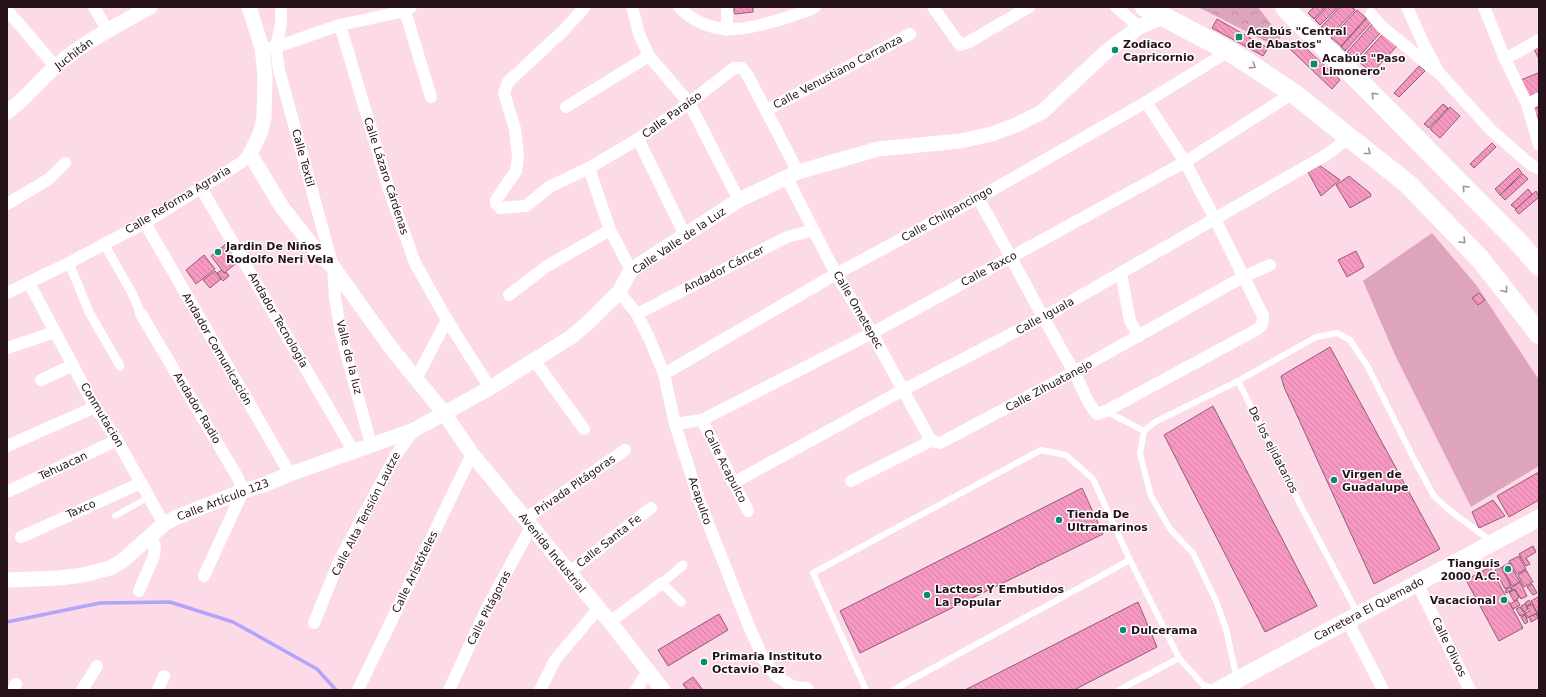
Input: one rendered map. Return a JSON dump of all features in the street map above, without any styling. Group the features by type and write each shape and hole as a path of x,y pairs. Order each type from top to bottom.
{"highway":[{"path":"1145,7 1229,52 1293,93 1408,184 1481,260 1539,334"},
{"path":"1285,7 1288,12 1360,82 1516,240 1539,266"}],"main road":[{"name":"Carretera El Quemado","path":"1212,689 1237,679 1539,518"}],"street":[{"path":"94,7 108,31"},
{"name":"Juchitán","path":"7,112 21,103 56,66 87,42 150,7"},
{"name":"Calle Reforma Agraria","path":"7,293 69,264 145,223 242,162 250,154 260,134 264,118 265,77 269,48 250,7"},
{"path":"269,48 281,24 281,7"},
{"name":"Calle Paraíso","path":"585,7 563,31 508,82 504,93 515,129 518,156 516,171 496,200 496,204 500,208 526,206 550,187 589,168 638,139 689,103 734,68 742,68 748,74 767,110 793,175"},
{"path":"632,7 639,34 649,56 689,103 739,200"},
{"path":"679,7 686,14 706,26 727,30 748,28 807,11 815,7"},
{"path":"727,7 727,30"},
{"path":"933,7 960,45 967,43 1029,7"},
{"path":"1116,7 1139,27"},
{"path":"1407,7 1424,45 1441,75"},
{"path":"1484,7 1505,59 1527,104 1539,146"},
{"path":"269,48 340,25 408,9 431,98"},
{"path":"7,10 56,66"},
{"path":"1370,14 1381,26 1441,75 1491,130 1531,165 1539,169"},
{"name":"Calle Valle de la Luz","path":"444,413 490,388 571,337 591,320 619,292 631,270 739,200 793,175 878,149 960,141 992,134 1016,125 1042,112 1107,50 1139,27 1163,17"},
{"name":"Calle Lázaro Cárdenas","path":"340,25 390,193 415,263 447,320 490,388"},
{"name":"Calle Venustiano Carranza","path":"767,110 910,34"},
{"path":"1505,59 1539,40"},
{"name":"Calle Textil","path":"269,48 280,70 333,267"},
{"name":"Calle Chilpancingo","path":"664,374 836,274 978,198 1146,102 1229,52"},
{"path":"566,107 649,56"},
{"name":"Calle Taxco","path":"676,424 702,420 872,333 1012,258 1185,162 1293,93"},
{"path":"1527,104 1539,98"},
{"path":"978,198 1012,258 1042,318 1074,372 1091,407 1101,412 1256,330 1262,325 1263,316 1185,162 1146,102"},
{"name":"Calle Iguala","path":"733,482 903,390 1042,318 1326,155 1350,137"},
{"path":"638,139 686,235"},
{"path":"250,154 282,207 318,253 333,267 391,348 444,413"},
{"path":"7,204 49,179 65,163"},
{"path":"589,168 610,230 631,270"},
{"name":"Calle Ometepec","path":"793,175 813,230 836,274 872,333 931,441"},
{"name":"Andador Tecnología","path":"201,188 354,452"},
{"name":"Andador Comunicación","path":"145,223 290,474"},
{"path":"509,295 547,266 610,230"},
{"name":"Andador Cáncer","path":"637,314 787,237 813,230"},
{"name":"Andador Radio","path":"104,244 132,293 141,314 238,478 243,491"},
{"path":"69,264 89,312 120,366"},
{"name":"Calle Zihuatanejo","path":"850,481 931,441 944,441 1074,372 1243,277 1270,265"},
{"name":"Valle de la luz","path":"333,267 335,297 341,334 371,445"},
{"path":"1121,273 1130,321 1139,336"},
{"name":"Conmutacion","path":"29,283 95,407 117,440 164,524"},
{"name":"Acapulco","path":"619,292 637,314 664,374 676,424 712,538 764,660 776,676 794,687 807,689"},
{"path":"416,379 447,320"},
{"path":"7,348 55,332"},
{"path":"534,360 584,429"},
{"path":"42,380 73,365"},
{"path":"7,446 95,407"},
{"name":"Calle Artículo 123","path":"7,580 60,578 83,575 110,568 122,561 164,524 177,517 243,491 414,430 444,413"},
{"name":"Avenida Industrial","path":"444,413 472,454 568,573 610,622 663,690"},
{"name":"Calle Acapulco","path":"702,420 748,511"},
{"name":"Calle Alta Tensión Lautze","path":"314,623 340,559 396,454 414,430"},
{"name":"Tehuacan","path":"9,491 117,440"},
{"name":"Privada Pitágoras","path":"528,523 625,450"},
{"name":"Calle Aristóteles","path":"358,690 472,454"},
{"name":"Taxco","path":"21,537 141,483"},
{"path":"204,576 243,491"},
{"name":"Calle Santa Fe","path":"568,573 651,508"},
{"name":"Calle Pitágoras","path":"449,690 528,523"},
{"path":"139,591 154,556 155,547 151,535"},
{"path":"610,622 662,583 683,565"},
{"path":"662,583 681,602"},
{"name":"Calle Olivos","path":"1417,583 1470,690"},
{"path":"540,690 555,660 598,609"},
{"path":"1352,617 1383,690"},
{"path":"82,690 97,666"},
{"path":"636,690 648,670"},
{"path":"158,690 164,676"}],"lane":[{"path":"1237,679 1226,629 1216,601 1193,553 1170,529 1151,496 1140,454 1144,431 1155,422 1238,381 1316,337 1336,333 1350,340 1368,367 1416,464 1434,496 1448,509 1493,543"},
{"name":"De los ejidatarios","path":"1238,381 1303,510 1352,617"},
{"path":"1101,412 1144,431"},
{"path":"866,690 813,573 1041,450 1066,455 1093,479 1130,560 1179,658 1212,689"},
{"path":"115,516 149,497"},
{"path":"893,690 1130,560"},
{"path":"1119,690 1179,658"}],"green space":[{"path":"1198,7 1258,7 1281,37 1275,46"},
{"path":"1432,233 1477,286 1539,380 1539,466 1471,507 1395,355 1363,281"}],"building":[{"path":"734,7 753,7 753,12 735,14"},
{"path":"1314,7 1325,7 1314,19 1308,13"},
{"path":"1327,7 1338,7 1320,25 1315,20"},
{"path":"1340,7 1352,7 1355,10 1330,36 1321,27"},
{"path":"1357,10 1366,18 1341,46 1331,38"},
{"path":"1367,18 1371,22 1345,51 1341,47"},
{"path":"1217,19 1268,48 1263,56 1212,28"},
{"path":"1373,23 1382,31 1356,60 1347,52"},
{"path":"1383,34 1397,46 1372,73 1358,61"},
{"path":"1297,40 1340,80 1332,89 1289,48"},
{"path":"1539,46 1539,59 1534,49"},
{"path":"1419,66 1425,71 1399,97 1394,93"},
{"path":"1538,73 1539,92 1527,97 1521,80"},
{"path":"1443,104 1448,108 1429,128 1424,124"},
{"path":"1539,106 1539,120 1533,110"},
{"path":"1450,107 1460,116 1440,138 1430,129"},
{"path":"1492,143 1496,147 1474,168 1470,164"},
{"path":"1319,165 1340,180 1321,196 1308,172"},
{"path":"1518,168 1522,173 1500,195 1495,189"},
{"path":"1523,174 1528,179 1505,200 1500,195"},
{"path":"1349,176 1370,193 1371,196 1350,208 1336,185"},
{"path":"1528,189 1532,194 1516,209 1511,205"},
{"path":"1536,191 1539,197 1519,214 1515,210"},
{"path":"226,244 239,261 224,273 211,256"},
{"path":"1356,251 1364,267 1347,277 1338,260"},
{"path":"204,255 215,269 196,284 186,270"},
{"path":"222,270 229,276 223,281 217,273"},
{"path":"215,271 221,279 210,288 203,280"},
{"path":"1479,293 1485,300 1478,305 1472,298"},
{"path":"1330,347 1440,549 1374,584 1284,387 1281,376"},
{"path":"1213,406 1317,606 1265,632 1164,435"},
{"path":"1539,472 1539,500 1509,517 1497,496"},
{"path":"1082,488 1103,534 860,653 840,611"},
{"path":"1493,500 1505,516 1479,528 1472,512"},
{"path":"1533,546 1536,552 1526,558 1530,564 1526,566 1519,554"},
{"path":"1519,556 1526,569 1517,574 1509,561"},
{"path":"1509,563 1520,582 1512,586 1502,567"},
{"path":"1490,567 1523,628 1499,641 1466,580"},
{"path":"1501,567 1511,586 1505,589 1495,570"},
{"path":"1526,570 1533,582 1524,587 1518,575"},
{"path":"1520,582 1527,596 1521,599 1515,589 1513,590 1511,588"},
{"path":"1532,584 1537,593 1533,595 1527,587"},
{"path":"1510,587 1512,590 1506,593 1506,589"},
{"path":"1515,590 1519,598 1514,601 1509,592"},
{"path":"1538,597 1539,598 1539,618 1531,601"},
{"path":"1517,600 1520,605 1513,609 1510,604"},
{"path":"1529,600 1531,604 1527,606 1525,603"},
{"path":"1138,602 1157,647 1074,690 965,690"},
{"path":"1525,604 1528,609 1524,612 1521,606"},
{"path":"1532,604 1537,613 1527,618 1525,613 1530,611 1527,607"},
{"path":"1520,607 1525,614 1520,616 1516,609"},
{"path":"719,614 728,630 668,666 658,650"},
{"path":"1536,614 1538,618 1531,622 1529,617"},
{"path":"1525,615 1528,622 1525,624 1521,617"},
{"path":"693,677 703,690 687,690 683,684"}],"waterway":[{"path":"7,622 100,603 170,602 233,622 317,669 336,690"}],"place":[{"name":"Acabús \"Central de Abastos\"","path":"1239,37"},
{"name":"Zodiaco Capricornio","path":"1115,50"},
{"name":"Acabús \"Paso Limonero\"","path":"1314,64"},
{"name":"Jardin De Niños Rodolfo Neri Vela","path":"218,252"},
{"name":"Virgen de Guadalupe","path":"1334,480"},
{"name":"Tienda De Ultramarinos","path":"1059,520"},
{"name":"Tianguis 2000 A.C.","path":"1508,569"},
{"name":"Lacteos Y Embutidos La Popular","path":"927,595"},
{"name":"Vacacional","path":"1504,600"},
{"name":"Dulcerama","path":"1123,630"},
{"name":"Primaria Instituto Octavio Paz","path":"704,662"}]}
